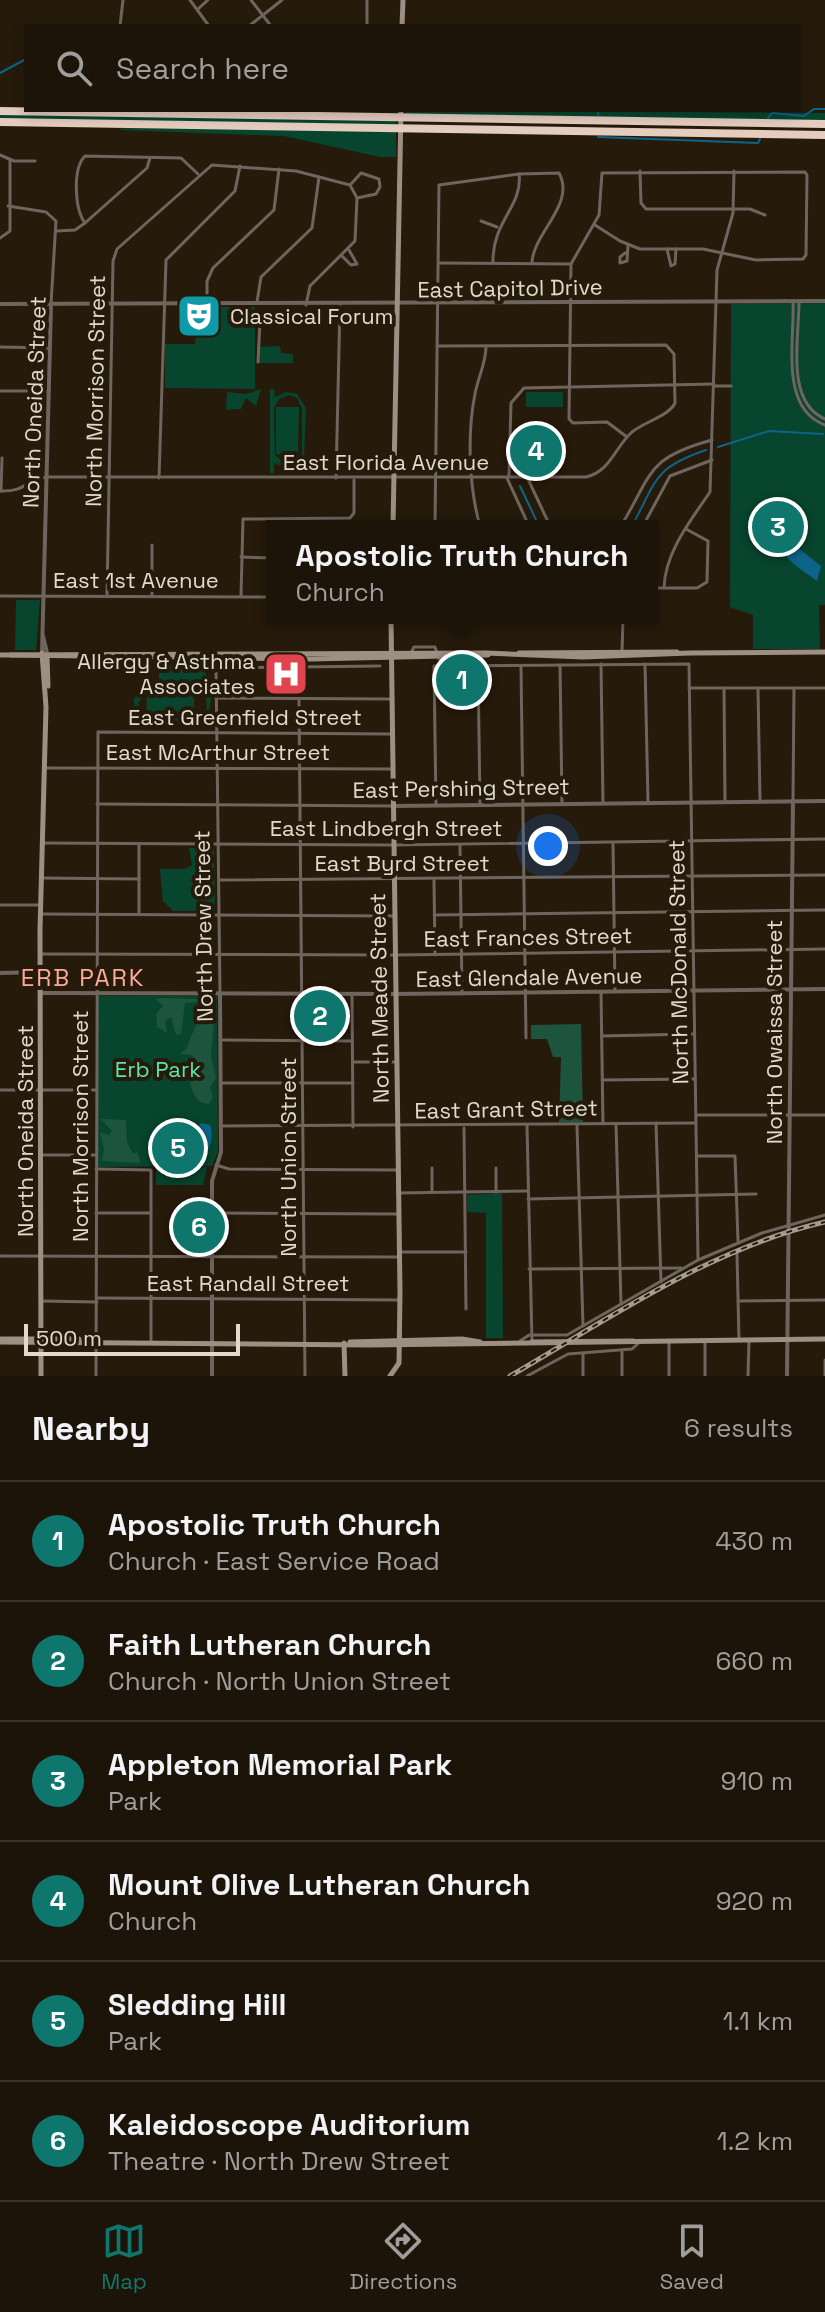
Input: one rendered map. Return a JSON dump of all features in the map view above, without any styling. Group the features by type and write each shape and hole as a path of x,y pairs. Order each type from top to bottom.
{"highway":[{"path":"0,111 24,111"},
{"path":"63,112 825,124"},
{"path":"0,122 825,135"}],"main road":[{"path":"402,24 403,0"},
{"path":"393,520 401,112"},
{"name":"North Meade Street","path":"391,624 400,1300 398,1366 393,1375"},
{"path":"0,655 438,656 825,652"},
{"name":"North Oneida Street","path":"41,1376 40,954 45,655"},
{"path":"390,656 438,656"},
{"path":"399,1342 519,1342 530,1336 637,1341 825,1339"},
{"path":"0,1341 347,1343 452,1339 481,1342"},
{"path":"445,1344 452,1339"},
{"path":"345,1376 347,1343"}],"street":[{"path":"120,24 123,0"},
{"path":"190,0 208,24"},
{"path":"195,4 200,0"},
{"path":"198,9 208,0"},
{"path":"251,0 269,24"},
{"path":"251,24 282,0"},
{"path":"367,0 367,24"},
{"path":"0,155 35,161"},
{"path":"8,206 50,214 56,221 57,231 75,230 147,168 150,157"},
{"path":"85,223 78,208 82,158 181,158 198,174 212,165 240,166 279,169 350,185 357,198 356,238 349,250 310,286 306,305"},
{"path":"0,238 9,234 10,159"},
{"path":"159,478 164,271 168,255 235,191 240,166"},
{"path":"207,304 208,277 213,268 274,210 279,169"},
{"path":"664,588 667,568 686,529 710,492 720,252 734,209 734,169"},
{"path":"595,225 628,245 720,252 756,260 801,260 806,255 805,172 734,169 602,172 600,209 595,225 571,264 571,422 607,422 627,437"},
{"path":"640,171 640,200 646,209 758,210 765,215"},
{"path":"350,185 361,173 379,179 380,187 376,194 357,198"},
{"path":"435,520 440,184 519,174 558,173 562,177 561,201 536,241 532,262"},
{"name":"North Morrison Street","path":"107,596 113,304 117,249 198,174"},
{"path":"493,263 497,227 516,199 519,174"},
{"path":"257,304 261,277 312,228 319,177"},
{"path":"481,221 497,227"},
{"name":"North Oneida Street","path":"45,655 51,304 57,231"},
{"path":"625,253 628,245"},
{"path":"667,249 671,266 675,264 676,249"},
{"path":"342,256 351,265 357,264 349,250"},
{"path":"439,263 571,264"},
{"path":"796,301 795,393 806,414 825,422"},
{"name":"East Capitol Drive","path":"0,304 439,305 825,301"},
{"path":"336,478 340,305"},
{"path":"258,362 260,321"},
{"path":"438,346 666,345 674,354 675,385"},
{"path":"478,520 472,498 471,478 474,398 485,367 486,346"},
{"path":"0,347 50,348"},
{"name":"East Florida Avenue","path":"47,477 394,479 597,474 627,437 648,421 671,410 675,385"},
{"path":"526,520 508,478 511,407 518,392 529,387 731,386"},
{"path":"0,391 49,391"},
{"path":"624,520 655,466 673,452 712,440"},
{"path":"2,458 1,491 22,490 34,480 47,477"},
{"path":"646,520 670,476 712,460"},
{"path":"528,477 547,520"},
{"path":"241,596 243,519 352,517 354,478"},
{"path":"658,588 697,588 707,582 708,541 686,529"},
{"path":"152,545 152,596"},
{"path":"241,557 266,558"},
{"name":"East 1st Avenue","path":"0,596 266,597"},
{"path":"622,654 623,624"},
{"path":"601,664 603,803"},
{"path":"436,805 434,666 645,664 648,802"},
{"name":"North McDonald Street","path":"645,664 689,664 698,1260"},
{"path":"521,665 526,1038"},
{"path":"560,665 562,803"},
{"name":"North Drew Street","path":"212,1376 212,1175 221,1152 217,666 380,666"},
{"path":"478,666 480,804"},
{"path":"689,688 825,688"},
{"path":"724,688 725,801"},
{"path":"758,688 760,801"},
{"name":"North Owaissa Street","path":"787,1376 794,688"},
{"path":"216,698 391,699"},
{"name":"North Union Street","path":"299,699 305,1376"},
{"name":"North Morrison Street","path":"96,1376 98,732"},
{"name":"East Greenfield Street","path":"98,732 391,734"},
{"name":"East McArthur Street","path":"44,768 392,769"},
{"name":"East Pershing Street","path":"97,804 392,806 825,801"},
{"name":"East Lindbergh Street","path":"42,843 393,845 825,839"},
{"path":"613,842 615,991"},
{"path":"139,844 139,914"},
{"path":"460,844 462,994"},
{"name":"East Byrd Street","path":"219,880 825,875"},
{"path":"41,878 139,879"},
{"path":"434,880 435,955"},
{"path":"0,905 41,905"},
{"path":"434,915 825,910"},
{"path":"41,914 394,916"},
{"name":"East Frances Street","path":"40,954 462,955 825,949"},
{"path":"0,973 41,972"},
{"name":"East Glendale Avenue","path":"41,993 352,995 825,989"},
{"path":"601,992 603,1124"},
{"path":"352,995 353,1127"},
{"path":"602,1036 695,1034"},
{"path":"221,1040 352,1041"},
{"path":"353,1062 396,1062"},
{"path":"602,1080 695,1079"},
{"path":"221,1083 353,1083"},
{"path":"0,1090 96,1090"},
{"path":"696,1115 825,1115"},
{"path":"656,1123 661,1282"},
{"name":"East Grant Street","path":"220,1126 464,1127 696,1123"},
{"path":"616,1124 621,1304"},
{"path":"577,1125 583,1326"},
{"path":"527,1126 530,1336 563,1336 698,1260 788,1224 825,1215"},
{"path":"464,1127 466,1309"},
{"path":"41,1155 96,1155"},
{"path":"697,1156 735,1156 739,1242"},
{"path":"216,1165 227,1169 397,1170"},
{"path":"432,1168 432,1192"},
{"path":"496,1168 496,1192"},
{"path":"96,1169 151,1170 151,1341"},
{"path":"398,1193 528,1191"},
{"path":"528,1199 756,1194"},
{"path":"96,1213 151,1213"},
{"path":"212,1213 398,1214"},
{"path":"0,1256 305,1257 466,1252"},
{"path":"737,1254 739,1340"},
{"path":"529,1269 683,1269"},
{"name":"East Randall Street","path":"41,1301 400,1300"},
{"path":"738,1301 825,1300"},
{"path":"669,1340 669,1376"},
{"path":"705,1340 705,1376"},
{"path":"748,1376 749,1340"},
{"path":"527,1376 564,1356 636,1348 637,1341"},
{"path":"622,1350 622,1376"},
{"path":"583,1353 583,1376"},
{"path":"825,1360 825,1376"}],"green space":[{"path":"825,113 825,121 406,114"},
{"path":"0,114 396,121 396,125 0,119"},
{"path":"119,130 396,131 396,157 380,157 284,136"},
{"path":"825,303 825,605 819,605 820,649 753,649 753,615 730,607 731,304"},
{"path":"217,307 255,307 255,389 165,388 165,344 195,344 196,330 216,331"},
{"path":"280,346 281,353 293,354 293,363 257,363 257,347"},
{"path":"261,389 256,406 246,398 241,409 226,410 227,392 246,394"},
{"path":"270,389 274,389 275,397 286,392 297,394 306,408 304,458 291,469 274,463 274,473 270,473","holes":["289,395 297,398 302,408 302,455 294,464 289,465 292,459 284,459 287,465 275,455 274,408 279,399"]},
{"path":"526,392 563,392 563,407 526,407"},
{"path":"276,407 299,407 298,455 276,454"},
{"path":"16,600 40,600 36,650 15,650"},
{"path":"159,665 206,666 206,686 195,686 206,691 211,699 207,722 143,721 135,711 134,699 142,689 159,686","holes":["148,691 197,691 206,698 207,709 195,718 148,717 194,716 194,694 147,693 146,717 138,703"]},
{"path":"189,848 214,848 215,911 173,911 163,901 160,869 184,869 192,865"},
{"name":"Erb Park","path":"98,996 217,996 218,1151 212,1166 98,1167"},
{"path":"156,999 200,999 200,1002 185,1003 181,1034 176,1035 171,1017 165,1021 167,1033 157,1027 156,1014 163,1006"},
{"path":"211,1001 215,1008 211,1056 216,1078 210,1087 213,1097 209,1104 196,1098 188,1077 194,1073 197,1061 192,1055 179,1054 186,1049 205,1004"},
{"path":"581,1024 583,1122 559,1122 561,1057 553,1057 547,1039 531,1039 531,1025"},
{"path":"101,1119 126,1120 127,1142 133,1154 137,1152 141,1163 102,1161 104,1149 100,1132 109,1135 112,1131"},
{"path":"207,1167 203,1185 156,1185 156,1171"},
{"path":"502,1193 503,1338 486,1338 486,1213 467,1212 467,1195"}],"water":[{"path":"778,532 821,566 817,581 796,566 779,547"},
{"path":"201,1123 210,1125 212,1134 209,1148 201,1157 196,1140"}],"waterway":[{"path":"0,73 24,60"},
{"path":"768,118 772,113 804,116 814,109 825,109"},
{"path":"598,137 758,143 760,139"},
{"path":"718,447 769,431 823,434"},
{"path":"635,520 652,486 666,470 706,450"},
{"path":"520,486 536,520"}],"railway":[{"path":"510,1376 702,1267 742,1249 825,1222"}],"place":[{"name":"Classical Forum","path":"199,316"},
{"name":"Mount Olive Lutheran Church","path":"536,451"},
{"name":"Appleton Memorial Park","path":"778,527"},
{"name":"Allergy & Asthma Associates","path":"286,674"},
{"name":"Apostolic Truth Church","path":"462,680"},
{"name":"Faith Lutheran Church","path":"320,1016"},
{"name":"Sledding Hill","path":"178,1148"},
{"name":"Kaleidoscope Auditorium","path":"199,1227"}],"district":[{"name":"ERB PARK","path":"83,978"}]}
